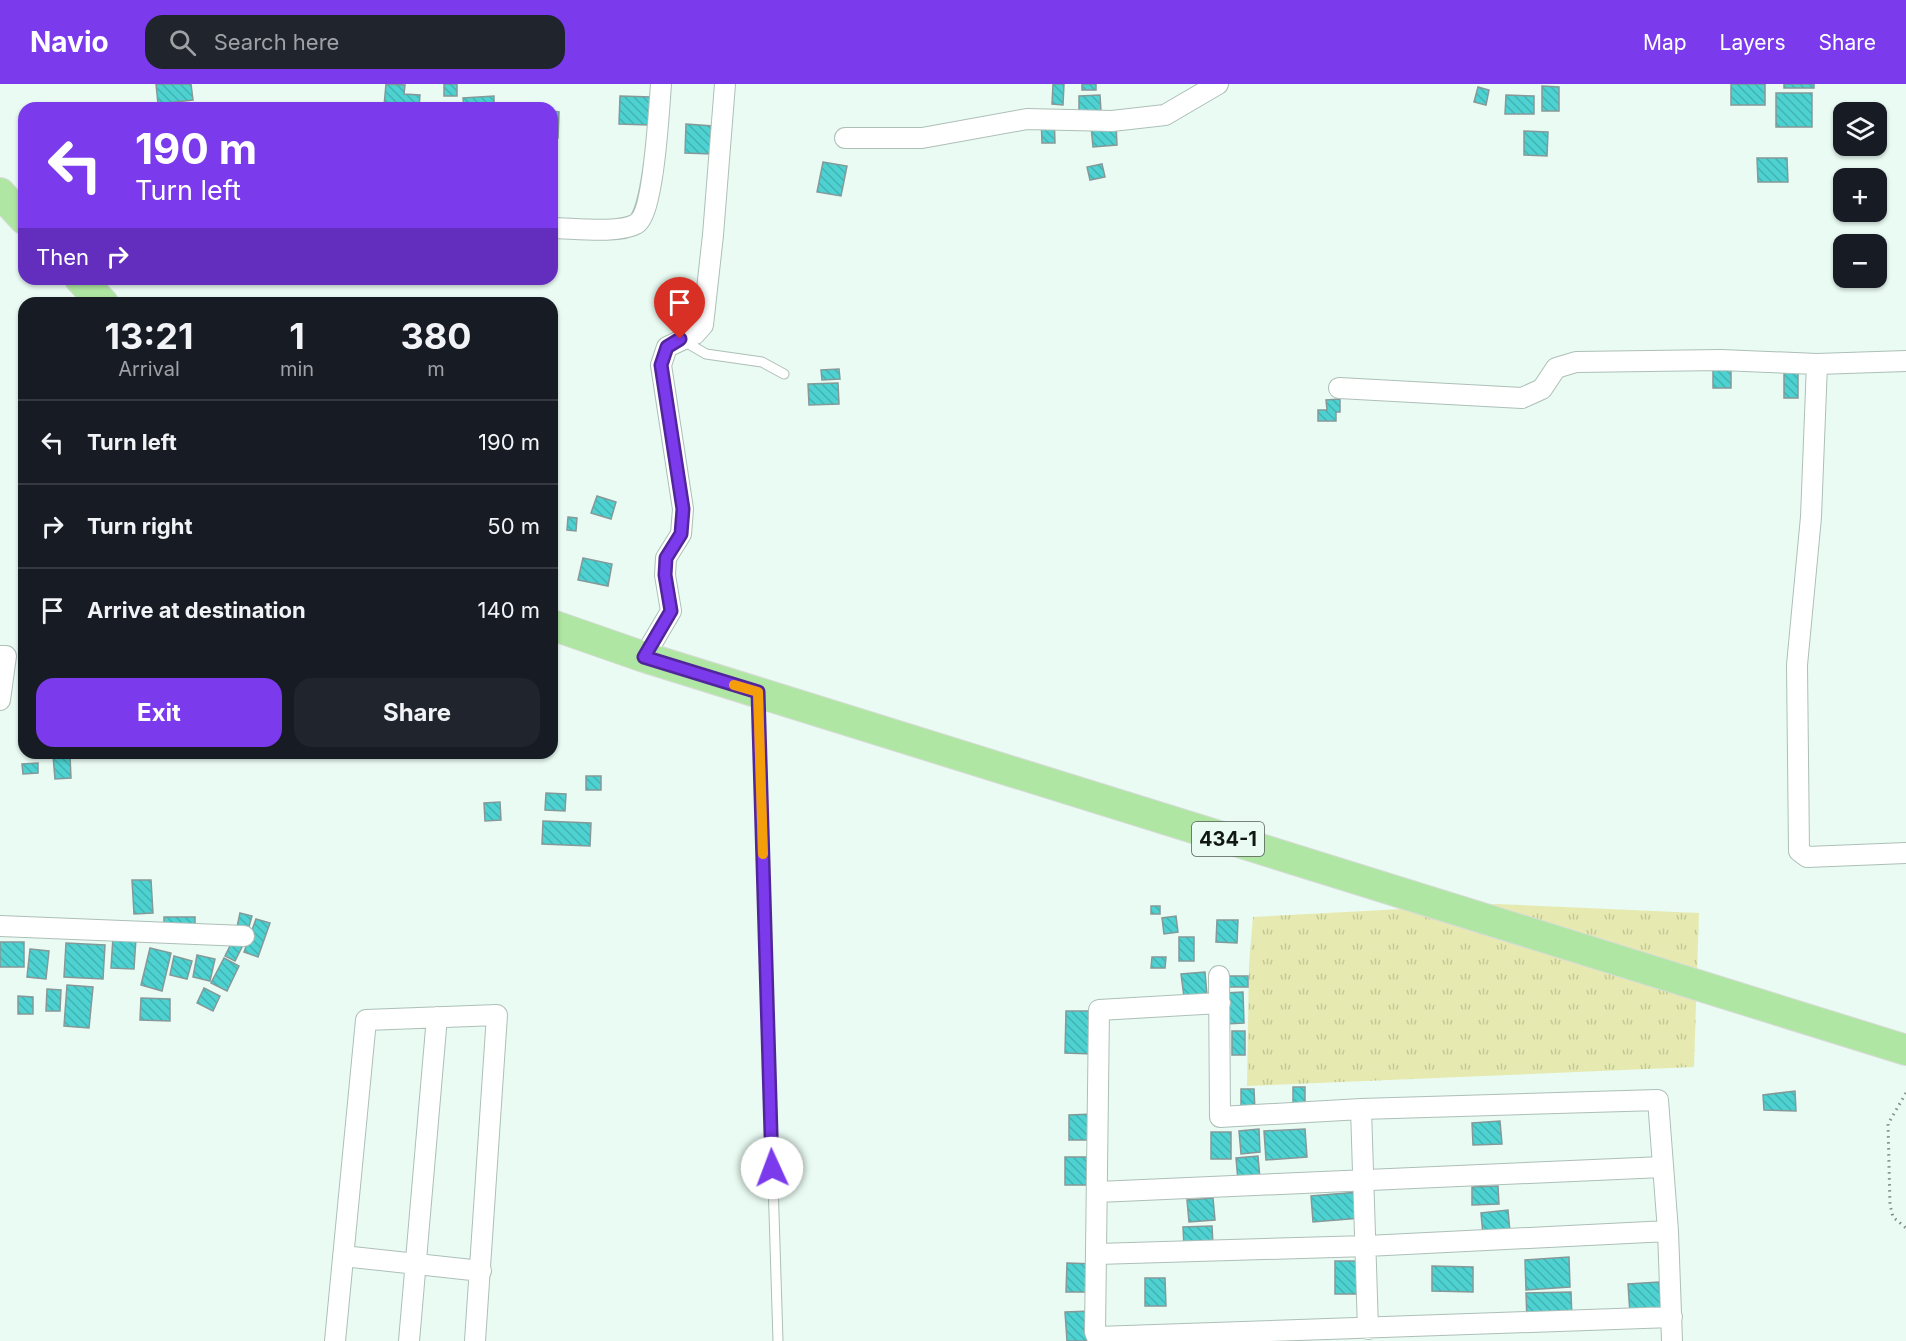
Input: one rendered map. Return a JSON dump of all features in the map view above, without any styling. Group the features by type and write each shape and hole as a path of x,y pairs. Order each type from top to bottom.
{"main road":[{"path":"0,193 18,212"},
{"path":"86,285 97,297"},
{"name":"434-1","path":"558,627 644,657 1906,1050"}],"street":[{"path":"558,228 616,228 636,224 644,214 653,170 661,84"},
{"path":"644,657 671,611 665,575 666,558 681,534 683,509 661,365 667,347 695,334 703,325 725,84"},
{"path":"845,138 922,138 1027,119 1112,120 1165,115 1218,84"},
{"path":"1339,388 1522,398 1542,389 1556,368 1576,362 1721,360 1817,364 1906,361"},
{"path":"1817,364 1811,517 1797,665 1799,851 1808,857 1906,853"},
{"path":"0,656 6,656 0,700"},
{"path":"0,926 244,936"},
{"path":"1219,976 1220,1117 1361,1108 1658,1100 1668,1231 1672,1341"},
{"path":"1220,1003 1099,1010 1095,1332 1097,1336 1368,1329 1672,1317"},
{"path":"335,1341 366,1020 497,1015 475,1341"},
{"path":"409,1341 437,1017"},
{"path":"1361,1108 1368,1329"},
{"path":"1098,1192 1662,1167"},
{"path":"1097,1254 1366,1246 1668,1231"},
{"path":"343,1256 417,1266 481,1271"}],"lane":[{"path":"680,339 706,354 762,362 784,374"},
{"path":"758,692 778,1341"}],"path":[{"path":"1906,1093 1888,1124 1890,1205 1893,1217 1906,1228"}],"green space":[{"path":"1497,904 1699,913 1694,1067 1247,1086 1249,965 1253,917"}],"building":[{"path":"156,84 191,84 193,100 158,102"},
{"path":"386,84 405,85 404,94 420,95 419,102 384,102"},
{"path":"444,84 457,84 457,96 444,96"},
{"path":"1053,84 1064,84 1063,105 1052,104"},
{"path":"1082,84 1096,84 1096,90 1082,90"},
{"path":"1731,84 1765,84 1765,105 1731,105"},
{"path":"1784,84 1814,84 1814,88 1784,88"},
{"path":"1542,86 1559,87 1559,111 1542,111"},
{"path":"1478,87 1489,90 1486,105 1474,102"},
{"path":"1776,93 1812,93 1812,127 1776,127"},
{"path":"1100,95 1101,112 1079,113 1079,96"},
{"path":"1506,95 1534,96 1534,114 1505,114"},
{"path":"494,96 494,102 463,102 463,98"},
{"path":"620,96 651,97 649,125 619,124"},
{"path":"1041,114 1054,114 1055,143 1042,143"},
{"path":"686,124 713,126 712,154 685,153"},
{"path":"1116,124 1117,145 1093,147 1091,126"},
{"path":"1524,131 1548,132 1547,156 1524,155"},
{"path":"1757,158 1787,158 1788,182 1758,182"},
{"path":"823,162 847,166 841,196 817,192"},
{"path":"1102,164 1105,177 1090,180 1087,167"},
{"path":"839,369 840,379 822,380 821,370"},
{"path":"1713,369 1731,369 1731,388 1713,388"},
{"path":"1784,372 1798,372 1798,398 1784,398"},
{"path":"838,383 839,404 809,405 808,384"},
{"path":"1340,399 1340,412 1336,412 1336,421 1318,421 1318,410 1327,410 1326,400"},
{"path":"597,496 616,502 611,519 591,513"},
{"path":"568,517 577,518 576,531 567,530"},
{"path":"583,558 612,564 608,586 578,580"},
{"path":"53,759 70,759 71,778 55,779"},
{"path":"38,763 38,773 23,774 22,764"},
{"path":"586,776 601,776 601,790 586,790"},
{"path":"546,793 566,794 565,811 545,810"},
{"path":"500,802 501,820 485,821 484,803"},
{"path":"543,821 591,823 590,846 542,844"},
{"path":"132,880 151,880 153,913 134,914"},
{"path":"1151,906 1160,906 1160,914 1151,914"},
{"path":"240,913 252,916 248,930 237,927"},
{"path":"1176,916 1178,932 1164,934 1162,918"},
{"path":"164,917 195,917 195,928 164,928"},
{"path":"256,919 270,923 258,957 244,952"},
{"path":"1217,920 1238,920 1237,943 1216,942"},
{"path":"113,937 136,938 134,969 111,968"},
{"path":"1179,937 1194,937 1194,961 1179,961"},
{"path":"234,938 244,943 235,961 225,956"},
{"path":"0,942 24,942 24,967 0,967"},
{"path":"66,943 105,945 103,979 64,977"},
{"path":"150,948 171,953 162,991 141,985"},
{"path":"30,949 49,951 46,979 27,977"},
{"path":"197,955 215,959 210,981 193,977"},
{"path":"174,956 192,961 187,979 170,975"},
{"path":"1152,957 1166,957 1165,968 1151,968"},
{"path":"224,958 239,966 227,991 211,983"},
{"path":"1205,972 1207,995 1184,997 1181,974"},
{"path":"1227,976 1248,976 1248,987 1227,987"},
{"path":"67,985 93,987 89,1028 64,1026"},
{"path":"204,988 220,996 213,1011 197,1003"},
{"path":"47,989 61,990 60,1011 46,1011"},
{"path":"1243,992 1244,1023 1225,1024 1224,993"},
{"path":"18,996 33,997 33,1014 18,1014"},
{"path":"141,998 170,999 170,1021 140,1020"},
{"path":"1066,1011 1094,1011 1093,1054 1065,1053"},
{"path":"1232,1031 1245,1031 1245,1055 1232,1055"},
{"path":"1293,1087 1305,1087 1305,1109 1293,1109"},
{"path":"1241,1089 1254,1089 1255,1111 1241,1112"},
{"path":"1795,1091 1796,1111 1764,1110 1763,1095"},
{"path":"1093,1114 1093,1140 1069,1140 1069,1115"},
{"path":"1500,1121 1502,1144 1473,1145 1472,1123"},
{"path":"1259,1129 1260,1152 1241,1154 1239,1131"},
{"path":"1305,1129 1307,1157 1266,1160 1264,1131"},
{"path":"1211,1132 1231,1132 1231,1159 1211,1159"},
{"path":"1258,1156 1260,1179 1238,1181 1236,1158"},
{"path":"1065,1157 1095,1157 1095,1185 1065,1185"},
{"path":"1498,1186 1499,1204 1472,1205 1472,1187"},
{"path":"1358,1192 1361,1218 1313,1222 1311,1196"},
{"path":"1213,1198 1215,1220 1189,1222 1187,1200"},
{"path":"1508,1210 1510,1232 1483,1235 1481,1213"},
{"path":"1212,1226 1213,1245 1184,1247 1183,1227"},
{"path":"1569,1257 1570,1287 1526,1290 1525,1260"},
{"path":"1335,1261 1360,1261 1360,1294 1335,1294"},
{"path":"1067,1263 1096,1264 1095,1292 1066,1292"},
{"path":"1432,1266 1473,1267 1473,1292 1432,1291"},
{"path":"1145,1278 1165,1278 1166,1306 1145,1306"},
{"path":"1659,1282 1661,1312 1630,1314 1628,1284"},
{"path":"1571,1292 1572,1320 1527,1321 1526,1293"},
{"path":"1091,1311 1092,1341 1067,1341 1065,1312"}],"slow traffic":[{"path":"734,685 758,692 763,854"}],"route":[{"path":"680,339 667,347 661,365 683,509 681,534 666,558 665,575 671,611 644,657 758,692 772,1168"}]}
